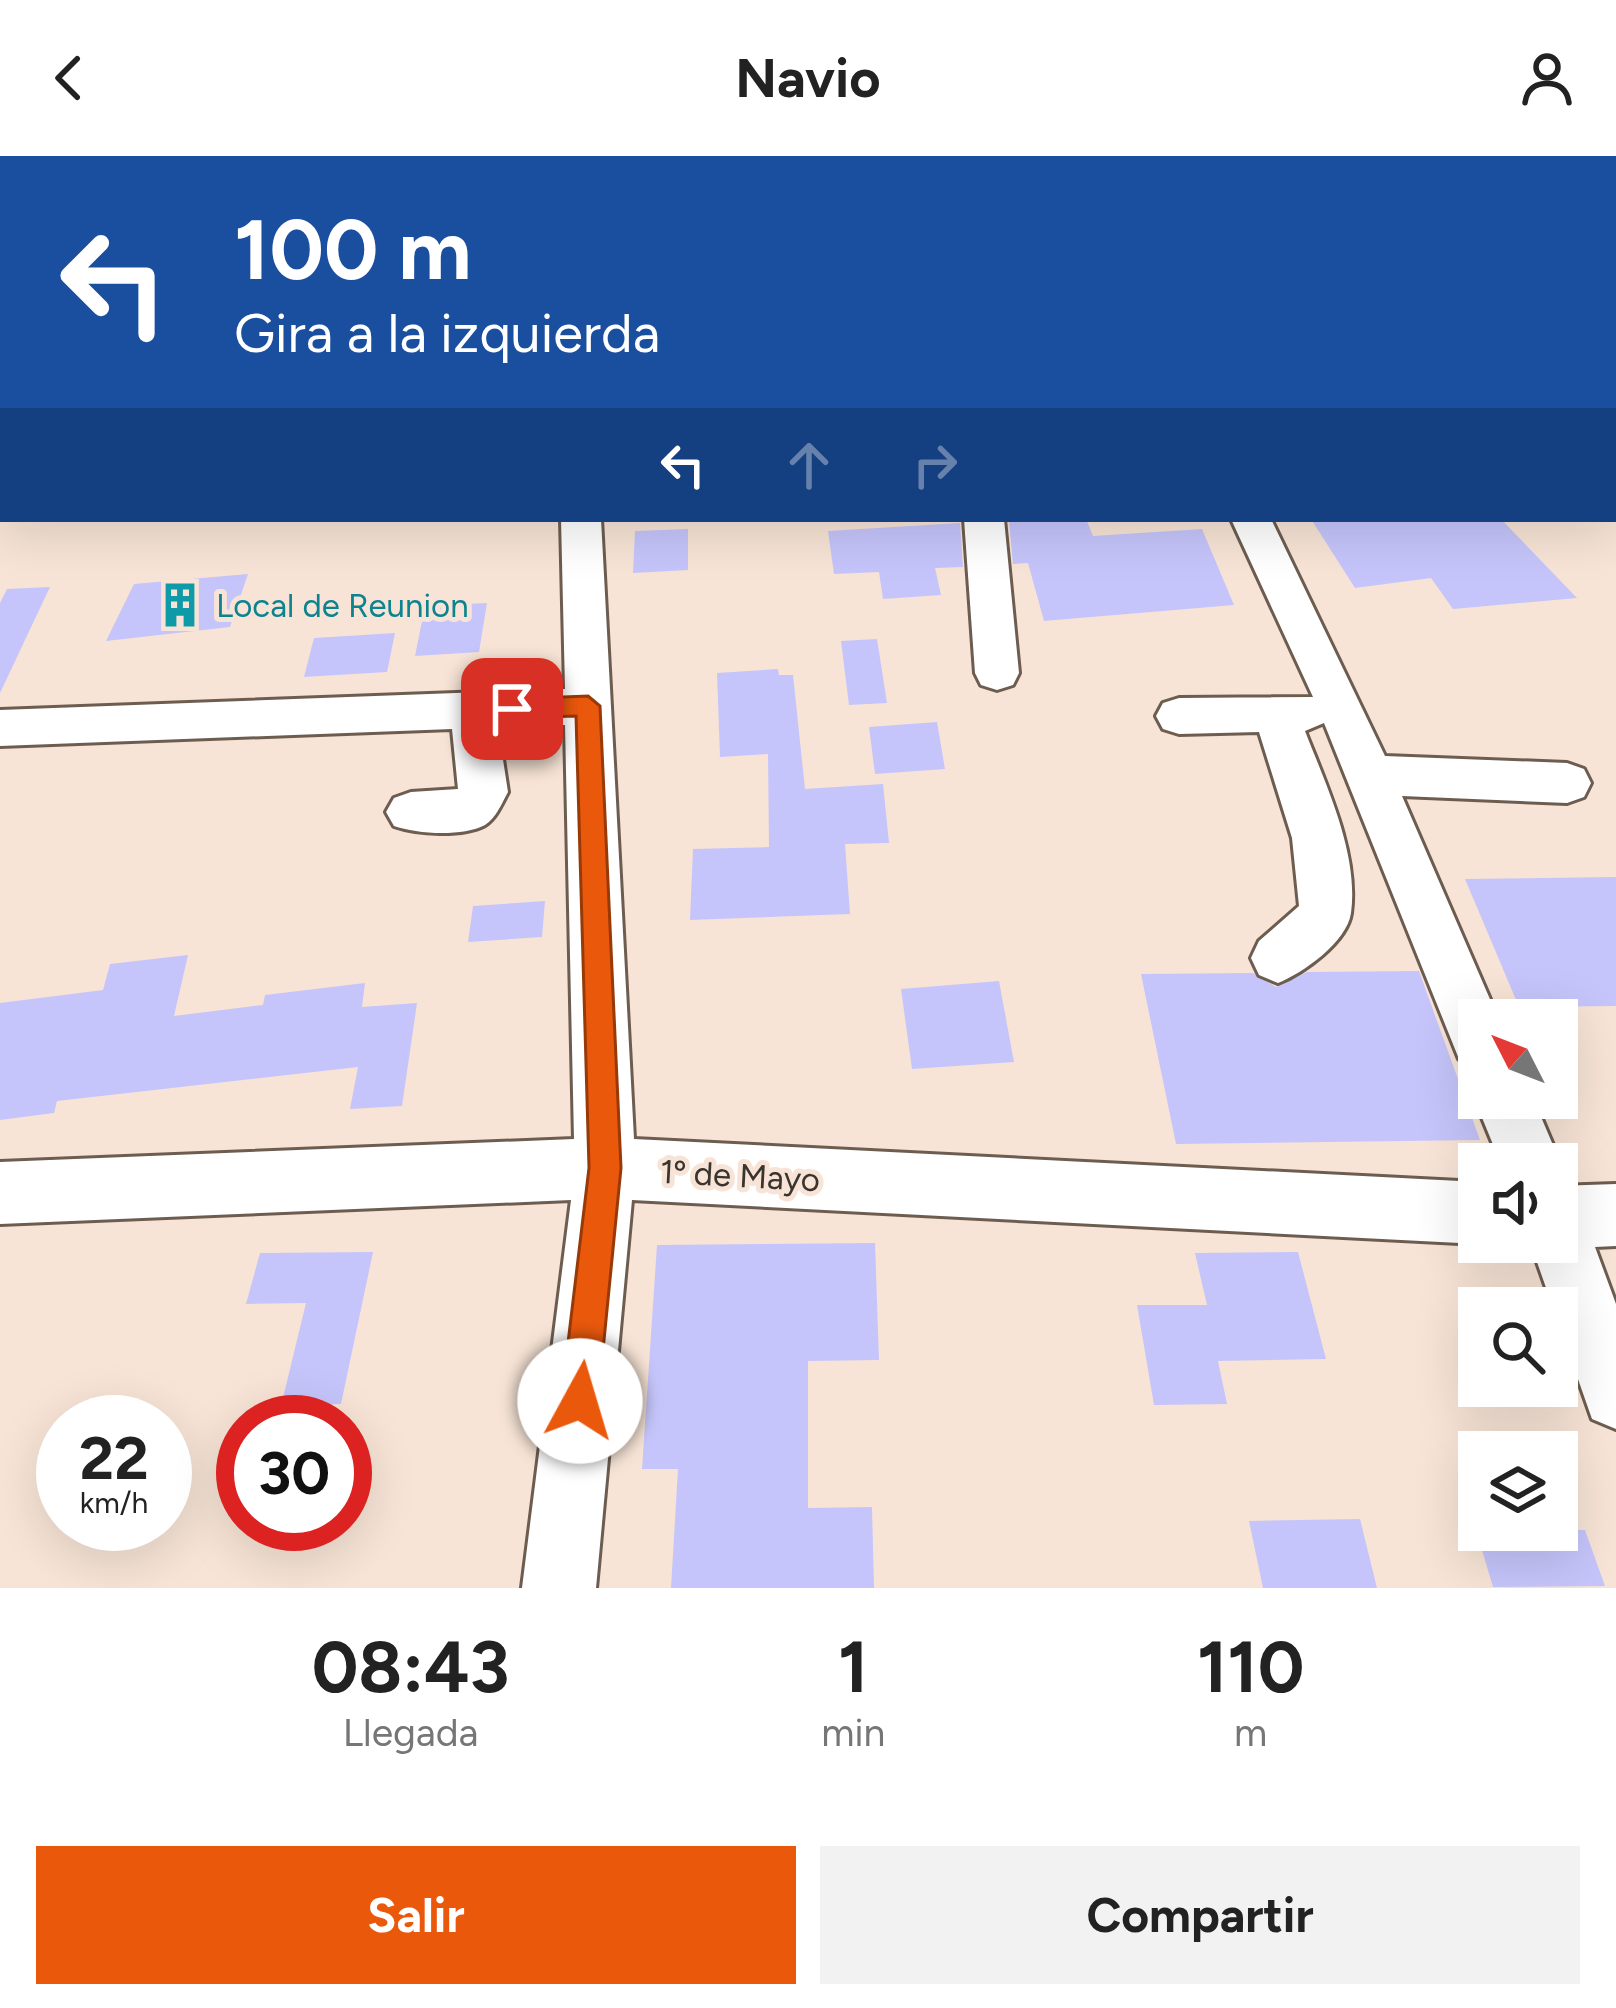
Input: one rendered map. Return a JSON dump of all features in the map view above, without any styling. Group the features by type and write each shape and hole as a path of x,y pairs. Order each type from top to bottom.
{"street":[{"path":"559,1588 605,1168 580,522"},
{"path":"984,522 997,673"},
{"path":"1252,522 1342,713 1462,999"},
{"path":"0,728 588,706"},
{"path":"411,812 470,809 484,792 473,710"},
{"path":"1179,716 1342,713"},
{"path":"1275,714 1312,815 1326,881 1325,916 1278,958"},
{"path":"1368,775 1567,783"},
{"name":"1º de Mayo","path":"0,1193 605,1168 1458,1212"},
{"path":"1578,1216 1616,1215"},
{"path":"1569,1263 1616,1395"}],"building":[{"path":"1009,522 1087,522 1093,536 1202,529 1234,605 1044,621 1028,563 1013,564"},
{"path":"1313,522 1504,522 1577,598 1453,609 1431,578 1355,588"},
{"path":"960,523 963,567 935,568 941,595 883,599 879,572 834,574 828,531"},
{"path":"688,529 688,570 633,573 635,531"},
{"name":"Local de Reunion","path":"248,574 230,627 106,641 134,584"},
{"path":"50,587 0,693 0,603 7,589"},
{"path":"487,603 479,652 415,656 425,606"},
{"path":"395,633 387,672 304,677 314,638"},
{"path":"877,639 887,703 849,705 841,641"},
{"path":"778,669 779,675 793,675 805,789 883,784 889,843 845,844 850,914 690,920 693,849 769,847 768,754 720,757 717,673"},
{"path":"937,722 945,769 875,774 869,727"},
{"path":"1616,877 1616,1006 1578,1006 1578,999 1516,999 1465,879"},
{"path":"545,901 542,937 468,942 473,906"},
{"path":"188,955 174,1016 263,1005 265,995 365,983 362,1007 417,1003 402,1106 350,1109 358,1067 57,1101 54,1113 0,1120 0,1003 103,990 110,964"},
{"path":"1419,971 1458,1079 1458,1119 1472,1119 1480,1140 1176,1144 1141,974 1253,973 1276,987 1307,972"},
{"path":"999,981 1014,1062 912,1069 901,989"},
{"path":"875,1243 879,1360 808,1361 808,1508 872,1507 874,1588 671,1588 678,1469 642,1469 657,1245"},
{"path":"373,1252 343,1395 284,1395 306,1303 246,1304 260,1253"},
{"path":"1298,1252 1326,1359 1218,1361 1227,1404 1154,1405 1137,1305 1207,1305 1195,1253"},
{"path":"1360,1519 1377,1588 1263,1588 1249,1521"},
{"path":"1578,1530 1585,1530 1605,1586 1493,1587 1482,1551 1578,1551"}],"place":[{"name":"Local de Reunion","path":"180,605"}],"route":[{"path":"512,709 588,706 605,1168 580,1401"}]}
